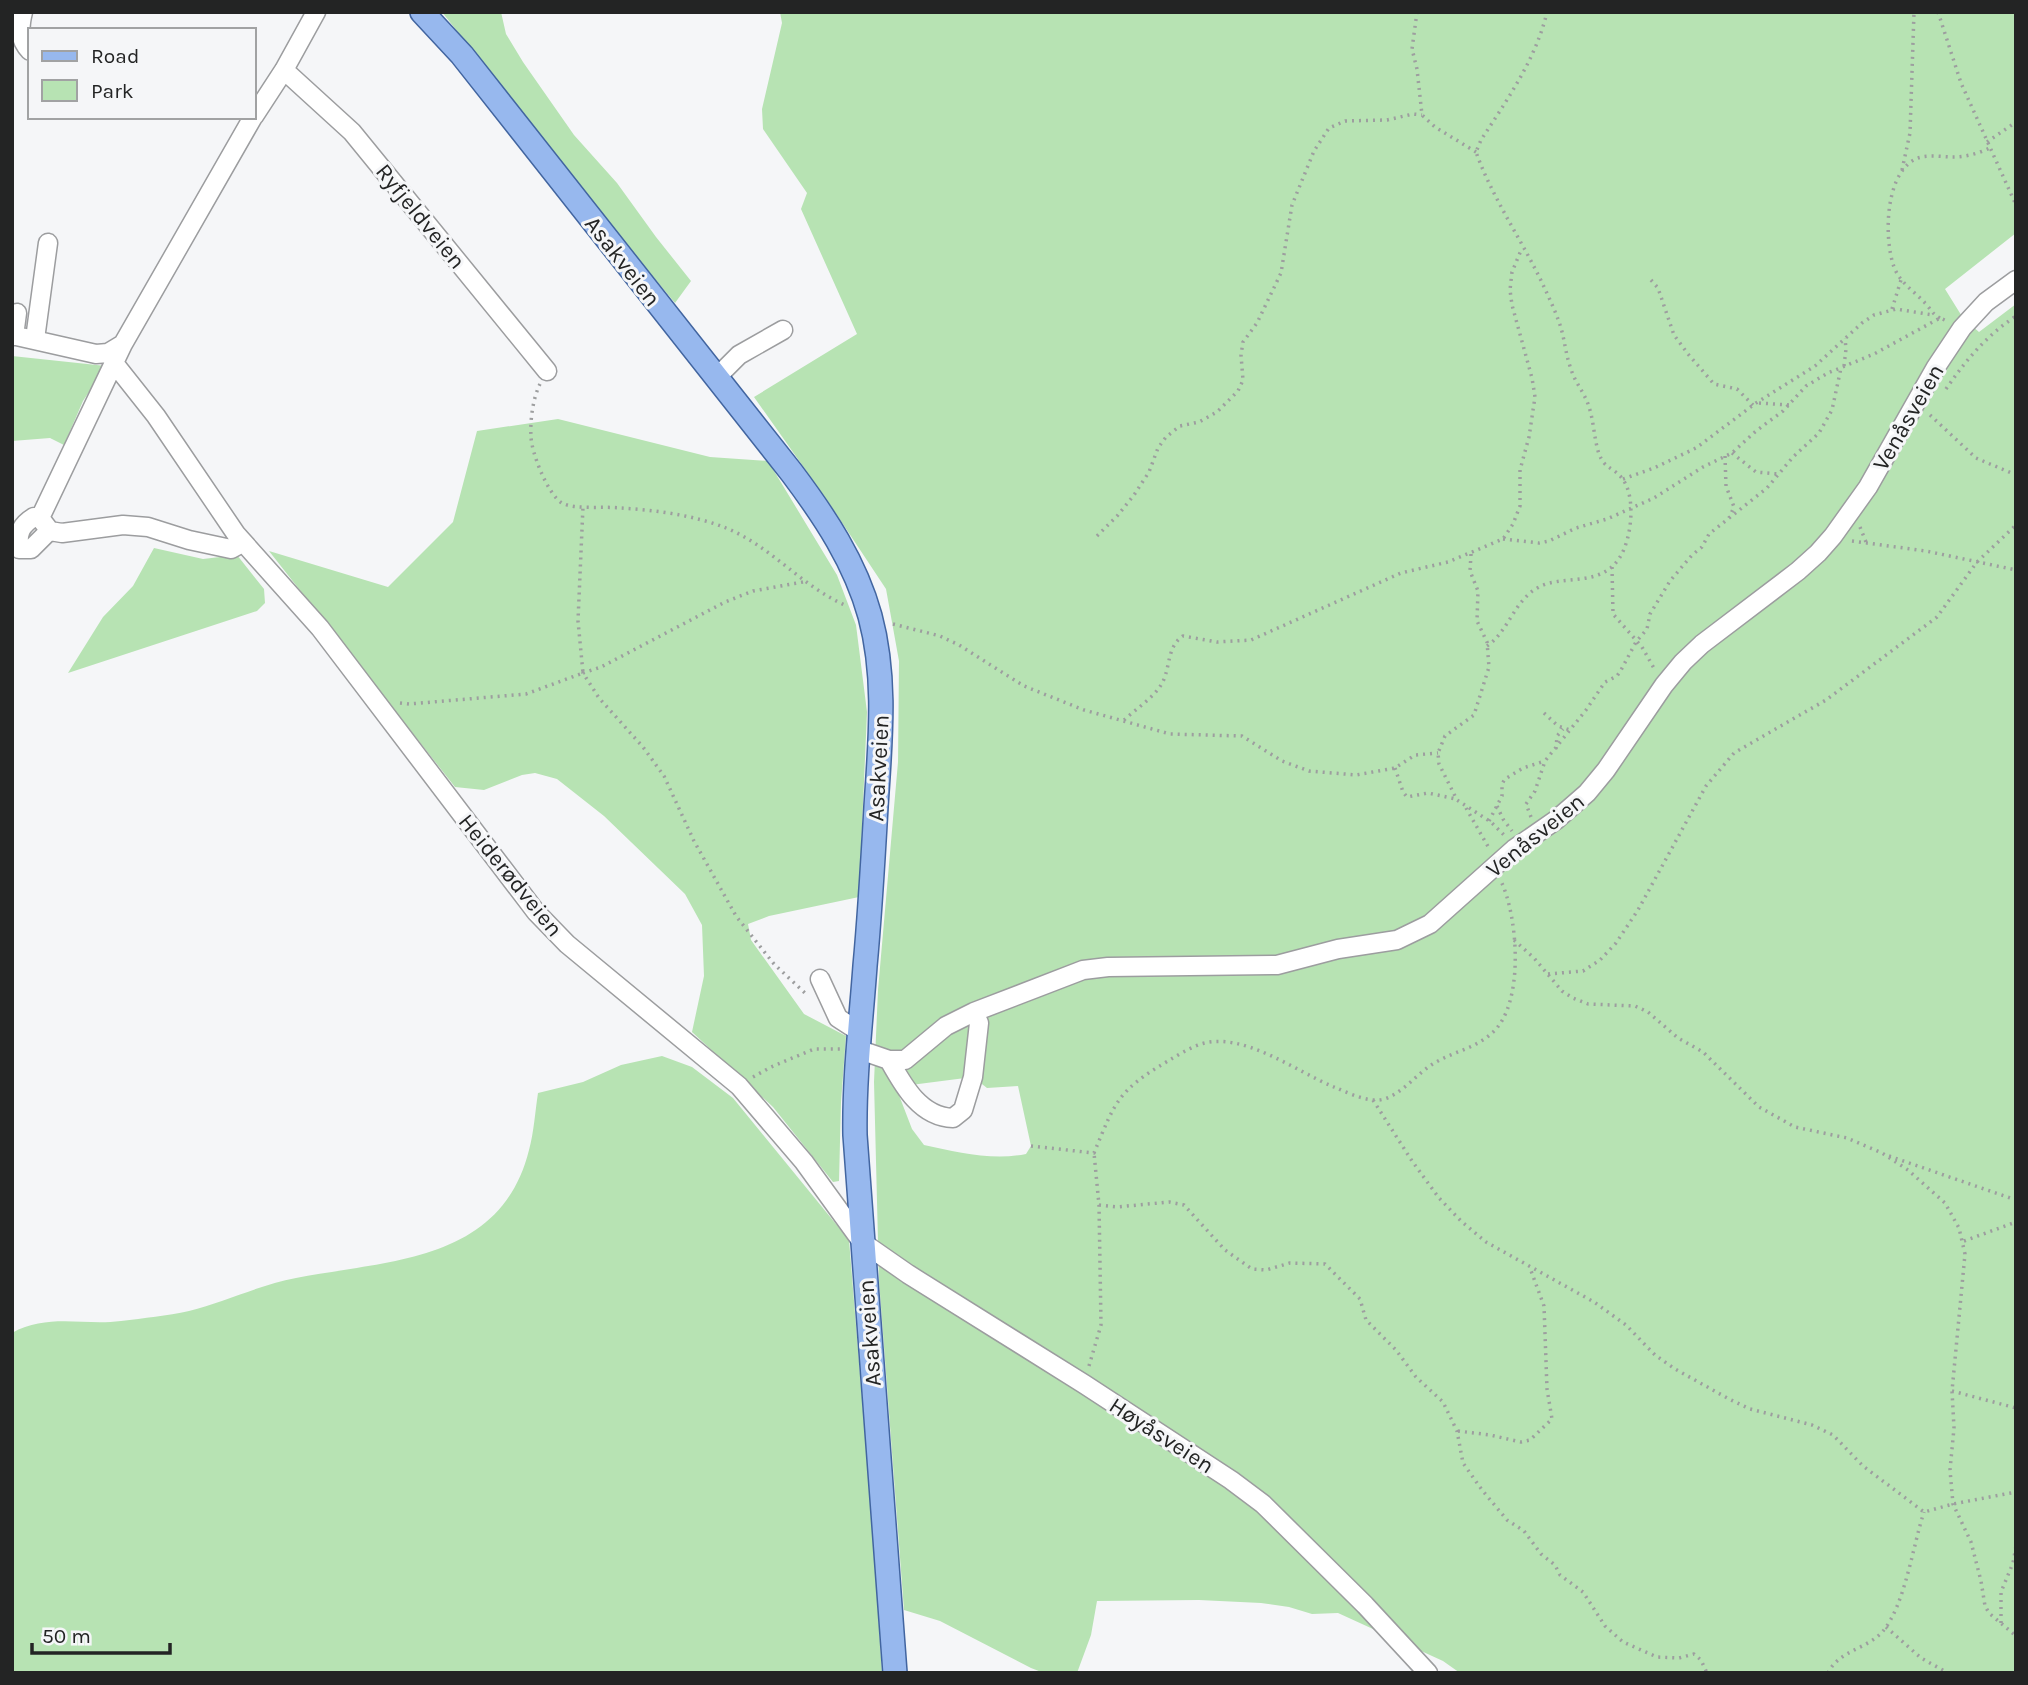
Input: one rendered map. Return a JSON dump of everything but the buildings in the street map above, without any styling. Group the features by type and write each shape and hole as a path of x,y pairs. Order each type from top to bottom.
{"main road":[{"name":"Asakveien","path":"422,12 462,55 792,473 835,534 852,566 870,617 879,661 882,718 858,1040 855,1135 895,1673"}],"street":[{"path":"23,12 20,32 22,41 28,48"},
{"path":"256,112 316,12"},
{"path":"256,82 279,77"},
{"name":"Ryfjeldveien","path":"279,77 352,132 547,370"},
{"path":"114,363 156,416 243,543 231,549 148,527 123,525 62,533 45,524 114,363 123,344 251,119"},
{"path":"35,339 48,243"},
{"name":"Venåsveien","path":"889,1060 905,1060 946,1026 974,1012 1083,971 1108,967 1278,965 1338,949 1397,940 1430,924 1495,865 1597,782 1665,684 1702,644 1798,571 1833,536 1868,487 1936,367 1962,328 1986,302 2016,280"},
{"path":"17,313 13,336 96,354 108,353 123,344"},
{"path":"716,378 739,355 783,330"},
{"name":"Heiderødveien","path":"243,543 320,628 536,912 576,951 739,1086 804,1162 862,1242"},
{"path":"820,979 838,1018 858,1040 889,1060 903,1086 916,1101 944,1117 953,1118 963,1110 973,1077 979,1023 974,1012"},
{"name":"Høyåsveien","path":"862,1242 1231,1480 1263,1504 1365,1605 1428,1673"}],"path":[{"path":"1417,12 1412,49 1419,80 1422,116"},
{"path":"1476,152 1523,73 1547,12"},
{"path":"1914,12 1910,133 1892,197 1889,231 1894,266 1913,294 1926,304 1933,315"},
{"path":"1938,12 1961,83 2016,205"},
{"path":"1413,114 1420,105"},
{"path":"1097,536 1134,495 1166,437 1180,426 1199,422 1217,412 1238,391 1242,380 1243,342 1257,323 1281,273 1292,205 1314,151 1329,128 1345,121 1387,120 1413,114 1422,116 1476,152 1522,248 1545,288 1561,326 1571,371 1582,388 1590,410 1601,458 1606,467 1623,479 1631,508 1620,558 1583,580 1548,583 1532,591 1520,602 1498,638 1488,646"},
{"path":"1987,142 2016,122"},
{"path":"1901,172 1917,158 1961,157 1990,148"},
{"path":"1503,539 1520,506 1520,470 1529,437 1535,397 1510,290 1512,272 1522,248"},
{"path":"1892,309 1901,278"},
{"path":"1651,280 1658,288 1674,335 1714,384 1737,389 1755,404 1789,405"},
{"path":"1623,479 1696,448 1755,404 1815,366 1874,315 1902,309 1933,315 1962,328"},
{"path":"1123,720 1160,688 1166,676 1171,651 1176,641 1183,636 1217,642 1251,640 1401,573 1448,562 1503,539 1539,543 1607,519 1666,492 1703,467 1732,453 1789,405 1806,386 1828,373 1874,354 1940,318"},
{"path":"1541,830 1525,807 1535,791 1545,761 1605,682 1617,676 1636,642 1647,629 1650,614 1662,590 1702,547 1709,534 1767,488 1824,426 1832,410 1843,367 1845,338"},
{"path":"547,370 534,403 532,447 553,494 563,504 643,510 724,527 743,536 804,582 833,600 870,617 940,636 979,656 1024,686 1084,710 1178,735 1242,736 1282,761 1309,771 1356,775 1395,768 1415,755 1438,753"},
{"path":"1930,415 1976,458 2016,475"},
{"path":"1732,453 1756,472 1780,474"},
{"path":"1725,456 1726,486 1734,507 1729,519"},
{"path":"583,506 578,621 583,674 605,705 655,762 694,841 736,916 774,964 807,994"},
{"path":"1859,525 1866,542"},
{"path":"1547,974 1583,971 1600,960 1616,943 1638,910 1706,786 1734,752 1826,700 1911,638 1937,617 1977,562 2016,525"},
{"path":"1833,536 1927,551 2016,570"},
{"path":"1457,800 1442,771 1438,753 1445,736 1474,715 1479,695 1489,674 1488,646 1477,621 1478,590 1470,570 1472,552"},
{"path":"1612,565 1613,614 1642,648 1665,684"},
{"path":"373,699 409,704 526,694 583,674 753,590 804,582"},
{"path":"1544,713 1564,729 1570,730"},
{"path":"1556,749 1557,736 1564,729"},
{"path":"1489,821 1506,779 1523,768 1545,761"},
{"path":"1395,768 1407,797 1428,793 1442,794 1457,800 1489,821 1517,847"},
{"path":"1084,1384 1101,1325 1099,1205 1094,1153 1109,1115 1120,1096 1155,1068 1201,1044 1223,1041 1249,1046 1308,1076 1373,1100 1392,1095 1429,1066 1490,1036 1498,1027 1508,1006 1512,989 1515,969 1514,940 1506,893 1465,806"},
{"path":"1497,806 1517,847"},
{"path":"1514,940 1562,991 1581,1002 1622,1004 1648,1012 1678,1038 1703,1052 1746,1096 1774,1117 1795,1127 1847,1138 2016,1200"},
{"path":"739,1086 771,1067 814,1049 858,1040"},
{"path":"1373,1100 1439,1198 1486,1242 1603,1308 1626,1325 1655,1355 1675,1369 1750,1409 1812,1425 1833,1435 1863,1466 1924,1512"},
{"path":"1031,1146 1094,1153"},
{"path":"1882,1153 1938,1195 1952,1212 1964,1241 1964,1285 1952,1391 1952,1504 1971,1542 1984,1606 1989,1614 2016,1636"},
{"path":"1099,1205 1117,1207 1169,1202 1184,1205 1224,1250 1252,1269 1266,1270 1290,1263 1325,1264 1360,1299 1366,1320 1396,1350 1416,1377 1438,1396 1457,1431 1463,1463 1482,1490 1507,1520 1524,1531 1541,1554 1555,1565 1560,1575 1583,1592 1605,1626 1623,1642 1657,1657 1679,1658 1694,1654 1707,1673"},
{"path":"1964,1241 2016,1222"},
{"path":"1457,1431 1490,1435 1521,1443 1530,1440 1552,1419 1547,1389 1544,1306 1529,1266"},
{"path":"1952,1391 2016,1408"},
{"path":"1924,1512 2016,1492"},
{"path":"1828,1673 1832,1664 1871,1642 1886,1627 1903,1587 1924,1512"},
{"path":"2001,1623 2001,1592 2013,1563 2016,1546"},
{"path":"1886,1627 1921,1658 1948,1673"}],"green space":[{"path":"442,12 501,12 506,34 574,135 617,183 691,281 675,303 599,212"},
{"path":"780,12 2016,12 2016,233 1945,289 1963,318 1979,332 2016,304 2016,1673 1460,1673 1443,1661 1338,1613 1312,1614 1261,1603 1199,1600 1097,1601 1091,1635 1077,1673 1044,1673 940,1621 904,1610 879,1281 874,1082 878,990 898,762 899,661 886,589 754,397 857,334 801,209 807,193 763,129 762,109 782,23","holes":["973,1077 987,1088 1018,1086 1031,1146 1026,1154 987,1156 924,1145 912,1129 897,1090 903,1086"]},
{"path":"12,356 106,366 83,401 64,445 50,438 12,441"},
{"path":"558,419 710,457 768,461 837,575 856,625 867,712 859,897 769,916 748,924 751,940 804,1014 846,1036 839,1181 833,1182 773,1107 692,1032 704,976 702,925 685,894 604,816 557,779 535,773 522,775 484,790 455,787 269,551 388,587 453,522 477,431"},
{"path":"154,548 203,559 237,555 264,589 265,603 257,611 68,673 103,617 133,586"},
{"path":"662,1056 692,1067 733,1098 849,1240 882,1673 12,1673 12,1333 39,1323 107,1322 181,1313 282,1281 403,1259 436,1250 467,1235 494,1215 515,1187 531,1143 538,1093 583,1082 621,1065"}]}
